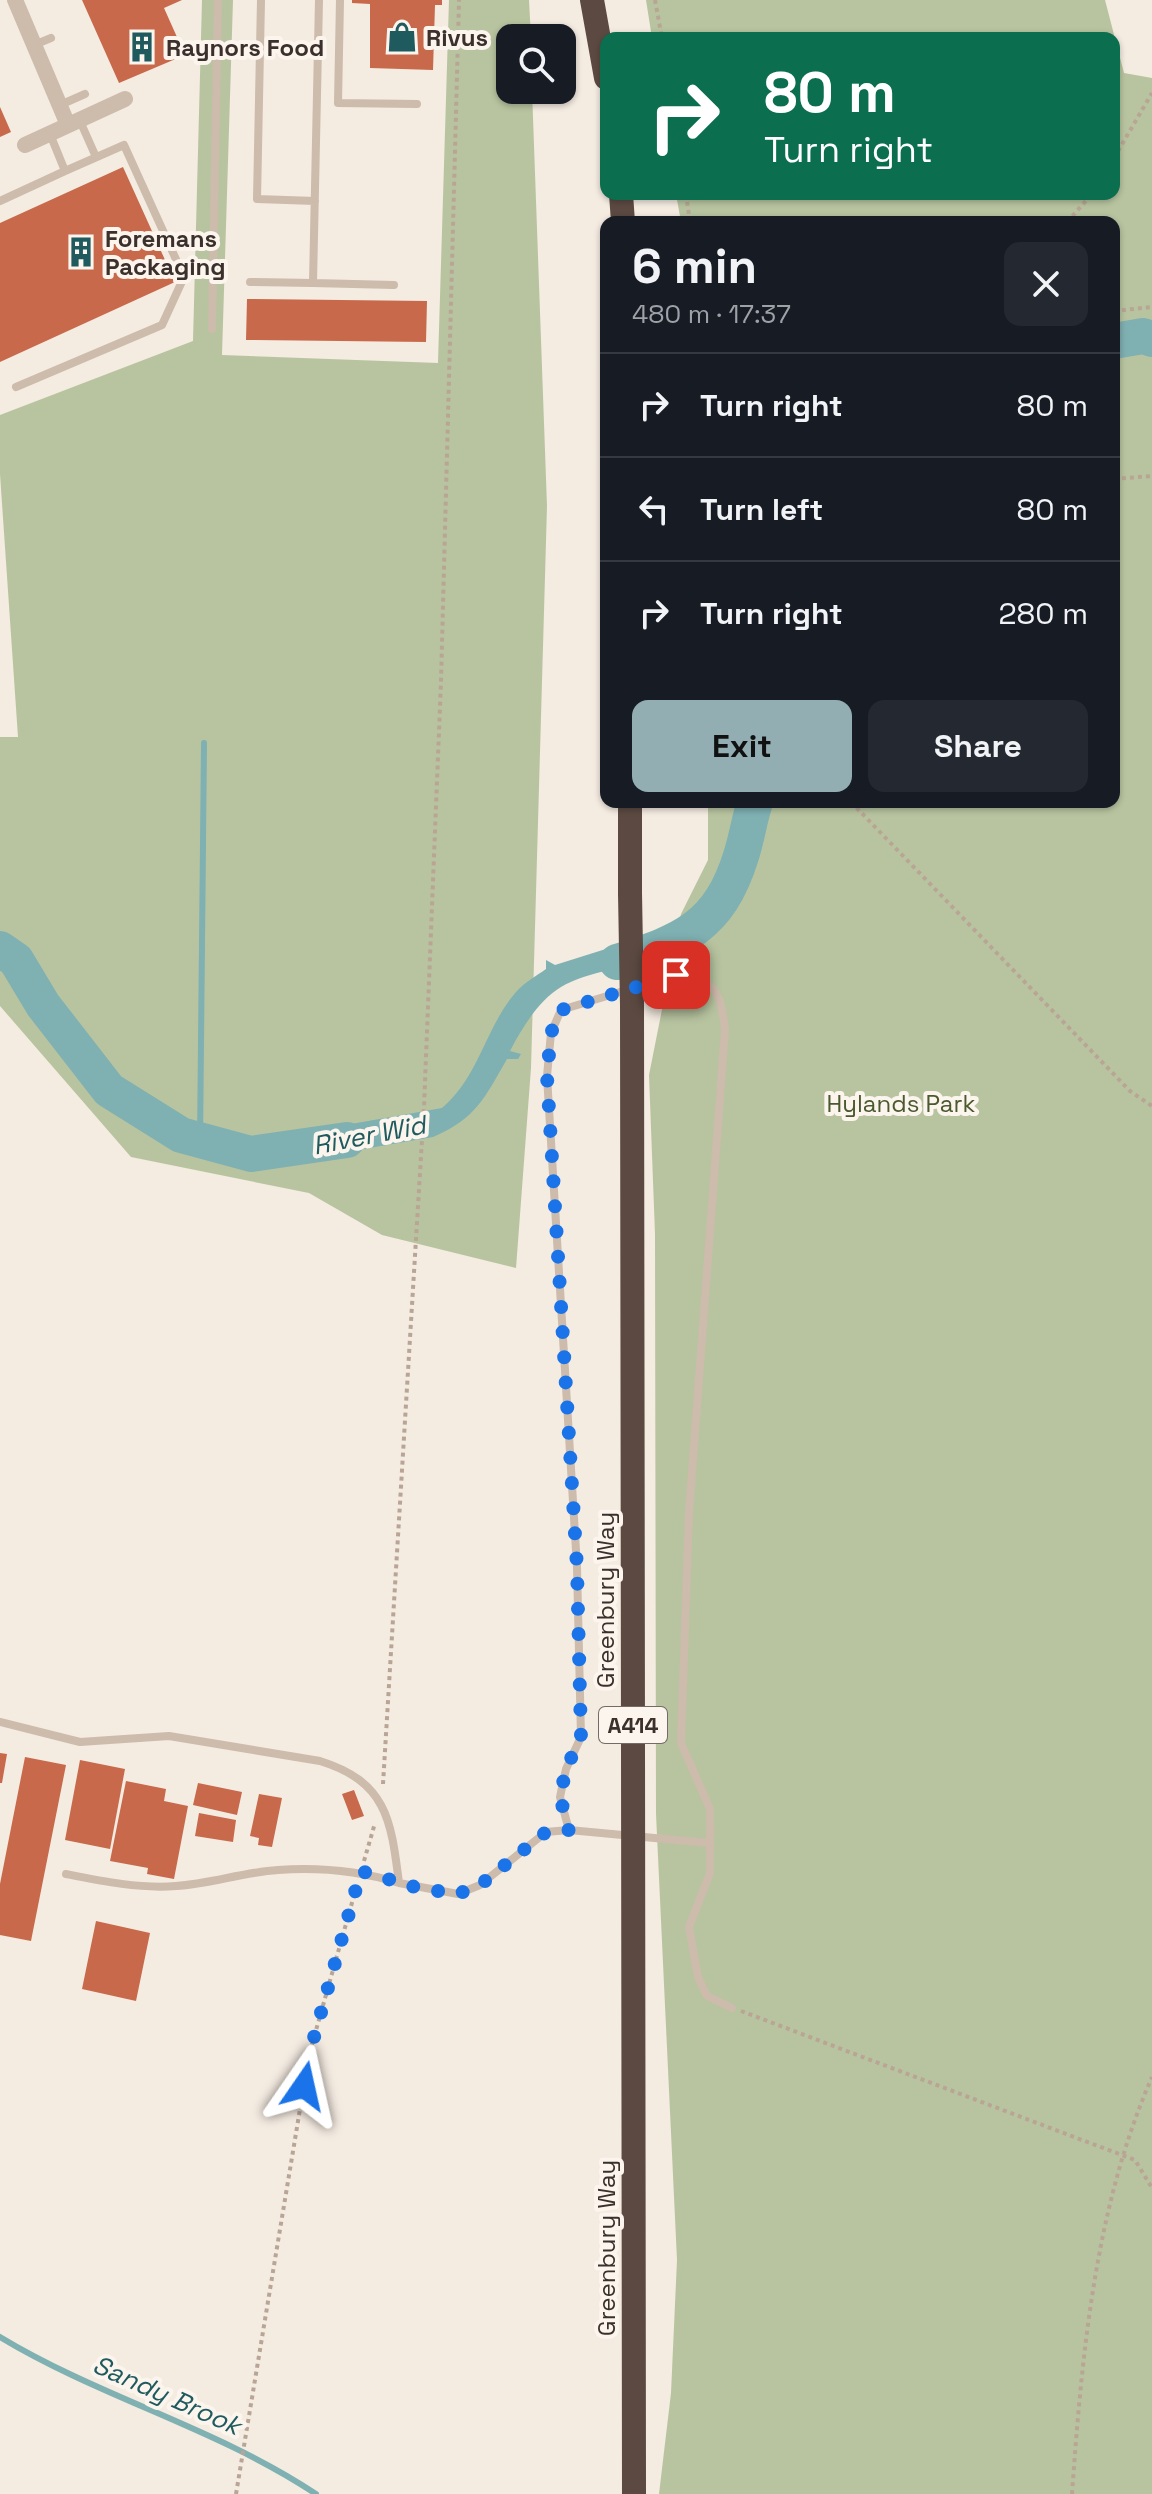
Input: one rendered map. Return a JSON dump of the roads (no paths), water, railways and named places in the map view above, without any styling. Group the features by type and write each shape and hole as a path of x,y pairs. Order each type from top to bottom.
{"highway":[{"path":"592,0 600,45"},
{"name":"Greenbury Way","path":"630,808 634,2494"}],"street":[{"path":"15,0 60,105 74,122"},
{"path":"25,145 125,99"}],"lane":[{"path":"212,329 218,0"},
{"path":"261,0 257,199 315,201"},
{"path":"313,283 319,0"},
{"path":"340,0 338,103 417,104"},
{"path":"34,45 51,38"},
{"path":"60,105 85,94"},
{"path":"74,122 96,157"},
{"path":"49,133 65,171"},
{"path":"0,201 124,145 184,277 162,325 16,387"},
{"path":"250,282 394,285"},
{"path":"569,1830 560,1797 566,1769 581,1737 578,1598 547,1076 551,1033 561,1010 676,975 694,976 710,985 721,999 725,1030 689,1513 681,1743 710,1809 710,1873 689,1927 692,1953 707,1996 732,2008"},
{"path":"0,1722 80,1742 169,1736 320,1761 343,1768 381,1800 399,1883"},
{"path":"66,1874 106,1882 174,1886 277,1870 361,1871 399,1883 458,1894 480,1885 546,1832 569,1830 634,1834 708,1843"}],"water":[{"path":"663,931 665,957 584,977 561,987 545,1000 525,1024 510,1051 521,1054 518,1059 507,1059 478,1106 460,1123 433,1137 300,1160 294,1134 442,1108 465,1082 505,1006 519,989 546,969 546,960 555,965"}],"waterway":[{"name":"River Wid","path":"1120,340 1143,336 1152,339"},
{"path":"200,1143 204,743"},
{"name":"River Wid","path":"617,962 679,938 710,915 732,880 753,808"},
{"name":"River Wid","path":"0,949 16,960 43,1005 109,1090 181,1135 251,1154 347,1140"},
{"name":"Sandy Brook","path":"0,2337 78,2378 239,2450 316,2494"}],"place":[{"name":"Rivus","path":"402,37"},
{"name":"Raynors Food","path":"142,47"},
{"name":"Foremans Packaging","path":"81,252"}],"park label":[{"name":"Hylands Park","path":"901,1103"}]}
